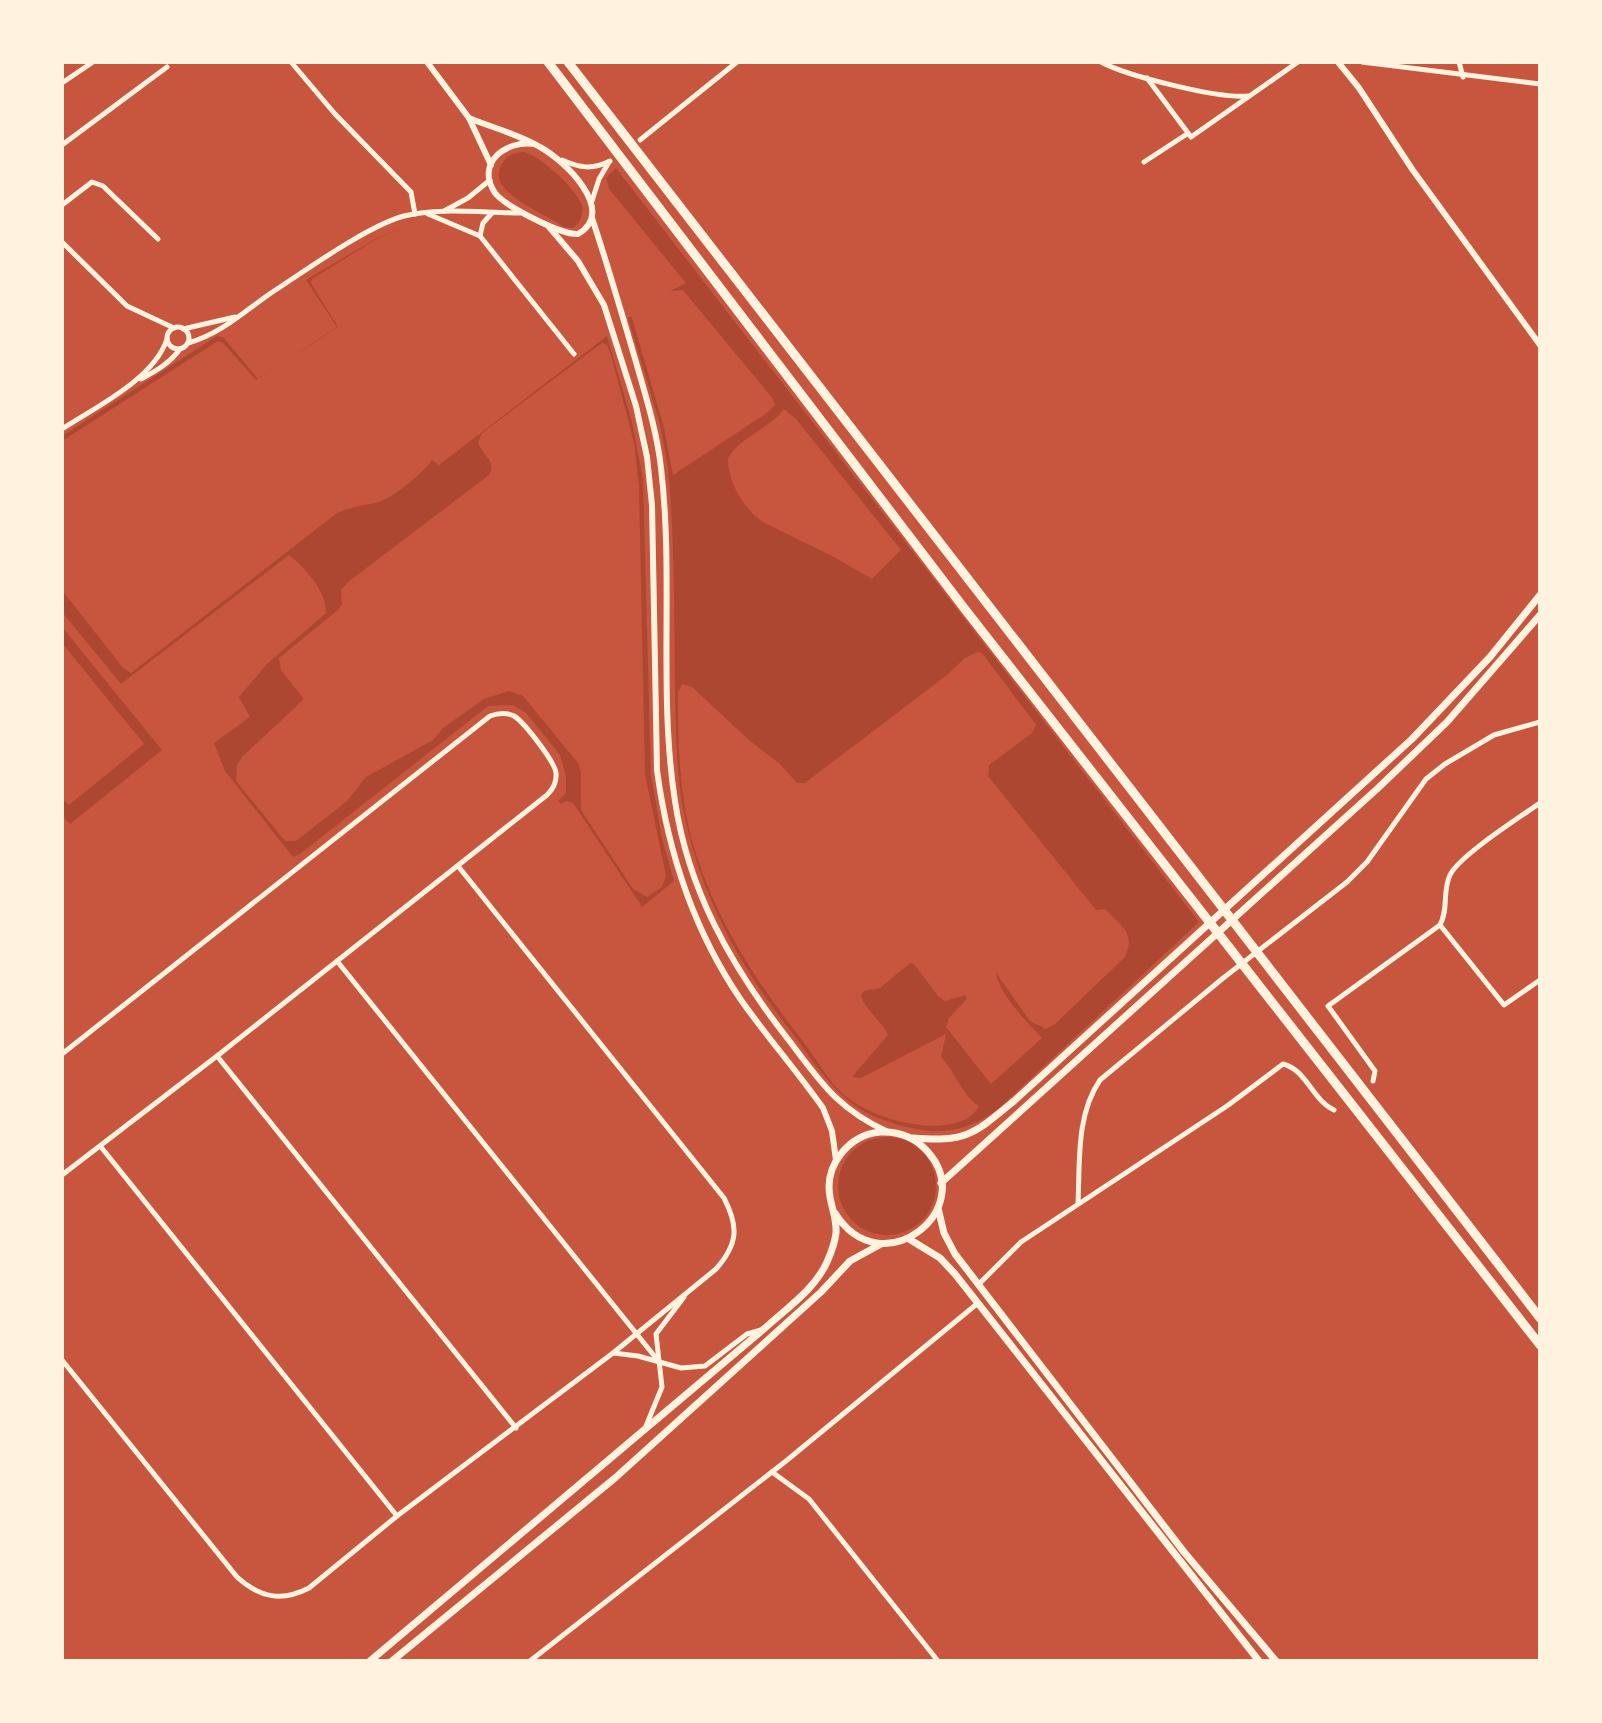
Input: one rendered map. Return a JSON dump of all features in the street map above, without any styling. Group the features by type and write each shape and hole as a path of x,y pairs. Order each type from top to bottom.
{"highway":[{"path":"548,62 964,608 1540,1345"},
{"path":"568,62 1540,1318"}],"main road":[{"path":"370,1661 765,1328 821,1274 834,1242 835,1213 829,1186 836,1160 848,1146 863,1136 888,1132 949,1140 985,1125 1368,781 1449,702 1540,595"},
{"path":"941,1183 1377,789 1447,722 1540,615"},
{"path":"910,1137 931,1155 941,1183 938,1208 949,1244 1184,1552 1276,1661"},
{"path":"392,1661 615,1478 821,1292 850,1261 881,1244 909,1239 923,1230 938,1208"},
{"path":"835,1213 848,1230 881,1244"},
{"path":"909,1239 947,1265 1259,1661"}],"street":[{"path":"62,83 93,62"},
{"path":"291,62 335,114 411,192 419,214"},
{"path":"427,62 469,118 491,165"},
{"path":"640,140 737,62"},
{"path":"1101,62 1147,78 1219,94 1236,97 1252,94"},
{"path":"1147,78 1191,137 1298,62"},
{"path":"1362,62 1463,77 1540,84"},
{"path":"1462,63 1463,77"},
{"path":"1342,64 1412,169 1540,345"},
{"path":"62,145 167,67"},
{"path":"469,118 534,144 577,167 591,168 610,161 599,179 592,201 592,218 649,406 659,452 664,497 671,769 675,804 692,871 728,955 770,1017 835,1099 859,1118 888,1132"},
{"path":"1144,162 1187,134"},
{"path":"534,144 517,143 496,156 491,165 490,180 497,196 564,233 578,234 592,218"},
{"path":"554,157 592,201"},
{"path":"443,212 468,198 490,180"},
{"path":"62,205 96,182 158,239"},
{"path":"480,236 483,223 494,213"},
{"path":"62,429 155,372 188,343 225,327 377,227 419,214 525,213"},
{"path":"419,214 431,215 480,236 574,354"},
{"path":"549,227 578,261 604,305 636,406 647,457 652,505 657,770 676,864 702,930 728,979 823,1108 832,1131 836,1160"},
{"path":"62,242 127,306 174,328 183,329 188,333 188,343"},
{"path":"183,329 236,317"},
{"path":"133,383 159,358 174,328"},
{"path":"167,339 170,346 180,349"},
{"path":"62,1054 490,716 499,713 519,719 551,760 556,775 553,789 547,795 62,1175"},
{"path":"1078,1203 1083,1124 1096,1085 1128,1055 1357,873 1426,779 1494,735 1540,722"},
{"path":"1373,1081 1375,1071 1328,1006 1440,925 1445,913 1446,885 1455,867 1540,803"},
{"path":"62,1360 237,1577 250,1589 280,1597 309,1588 397,1516 613,1353 716,1269 729,1254 734,1239 732,1213 724,1198 458,866"},
{"path":"1440,925 1504,1005 1540,980"},
{"path":"337,961 660,1363"},
{"path":"217,1056 516,1428"},
{"path":"978,1285 1021,1242 1227,1106 1283,1064 1298,1070 1324,1105 1334,1110"},
{"path":"101,1147 397,1516"},
{"path":"643,1432 662,1387 656,1334 689,1289"},
{"path":"530,1661 772,1472 978,1303"},
{"path":"613,1353 638,1356 681,1368 705,1366 747,1334 765,1328"},
{"path":"772,1472 809,1499 938,1661"}],"shaded area":[{"path":"524,152 548,166 578,198 582,215 573,228 564,227 521,202 503,186 499,177 502,164 509,156"},
{"path":"616,168 1199,922 998,1109 968,1125 940,1131 910,1128 864,1111 840,1093 820,1071 756,983 725,930 701,874 684,813 678,768 668,468 660,424 628,318 632,318 664,428 673,475 775,405 683,290 670,291 686,283 609,189 606,178","holes":["784,409 796,419 901,550 872,579 765,523 739,495 728,467 728,458 740,444","982,653 1036,725 1032,733 989,765 988,776 1096,910 1105,909 1121,925 1129,942 1125,957 1046,1029 1030,1021 996,973 1008,999 1042,1038 991,1084 946,1027 949,1018 966,1000 966,995 945,1001 910,963 880,988 864,991 861,995 863,1000 888,1035 852,1077 861,1078 946,1034 941,1057 968,1096 979,1106 961,1121 920,1125 878,1115 842,1093 739,950 713,899 688,825 680,769 678,693 682,684 692,687 750,741 780,764 797,783 805,783 965,658"]},
{"path":"410,225 378,238 312,279 311,283 338,327 283,363 337,327 306,280 377,238"},
{"path":"217,336 224,338 258,379 218,341 62,441 62,436"},
{"path":"607,336 632,422 643,479 651,775 662,838 674,881 642,907 573,803 566,801 561,804 558,801 566,793 566,776 560,755 526,713 513,705 488,706 293,857 225,771 214,743 250,717 239,697 267,664 326,613 319,588 289,555 121,684 62,612 62,590 123,668 131,673 337,513 387,498 409,483 432,460 439,465","holes":["602,343 607,345 634,442 639,486 645,774 666,876 662,887 647,897 633,889 581,810 581,772 578,763 523,696 509,691 484,699 443,728 433,740 366,777 347,801 296,841 285,841 236,781 237,765 242,757 304,699 281,670 279,658 338,610 342,604 341,590 348,582 489,475 491,465 478,442 482,433"]},
{"path":"62,627 162,750 70,824 62,815 62,798 69,805 144,744 62,643"},
{"path":"887,1137 906,1140 922,1151 933,1167 936,1186 933,1205 922,1221 906,1232 887,1235 868,1232 852,1221 841,1205 838,1186 841,1167 852,1151 868,1140"}]}
